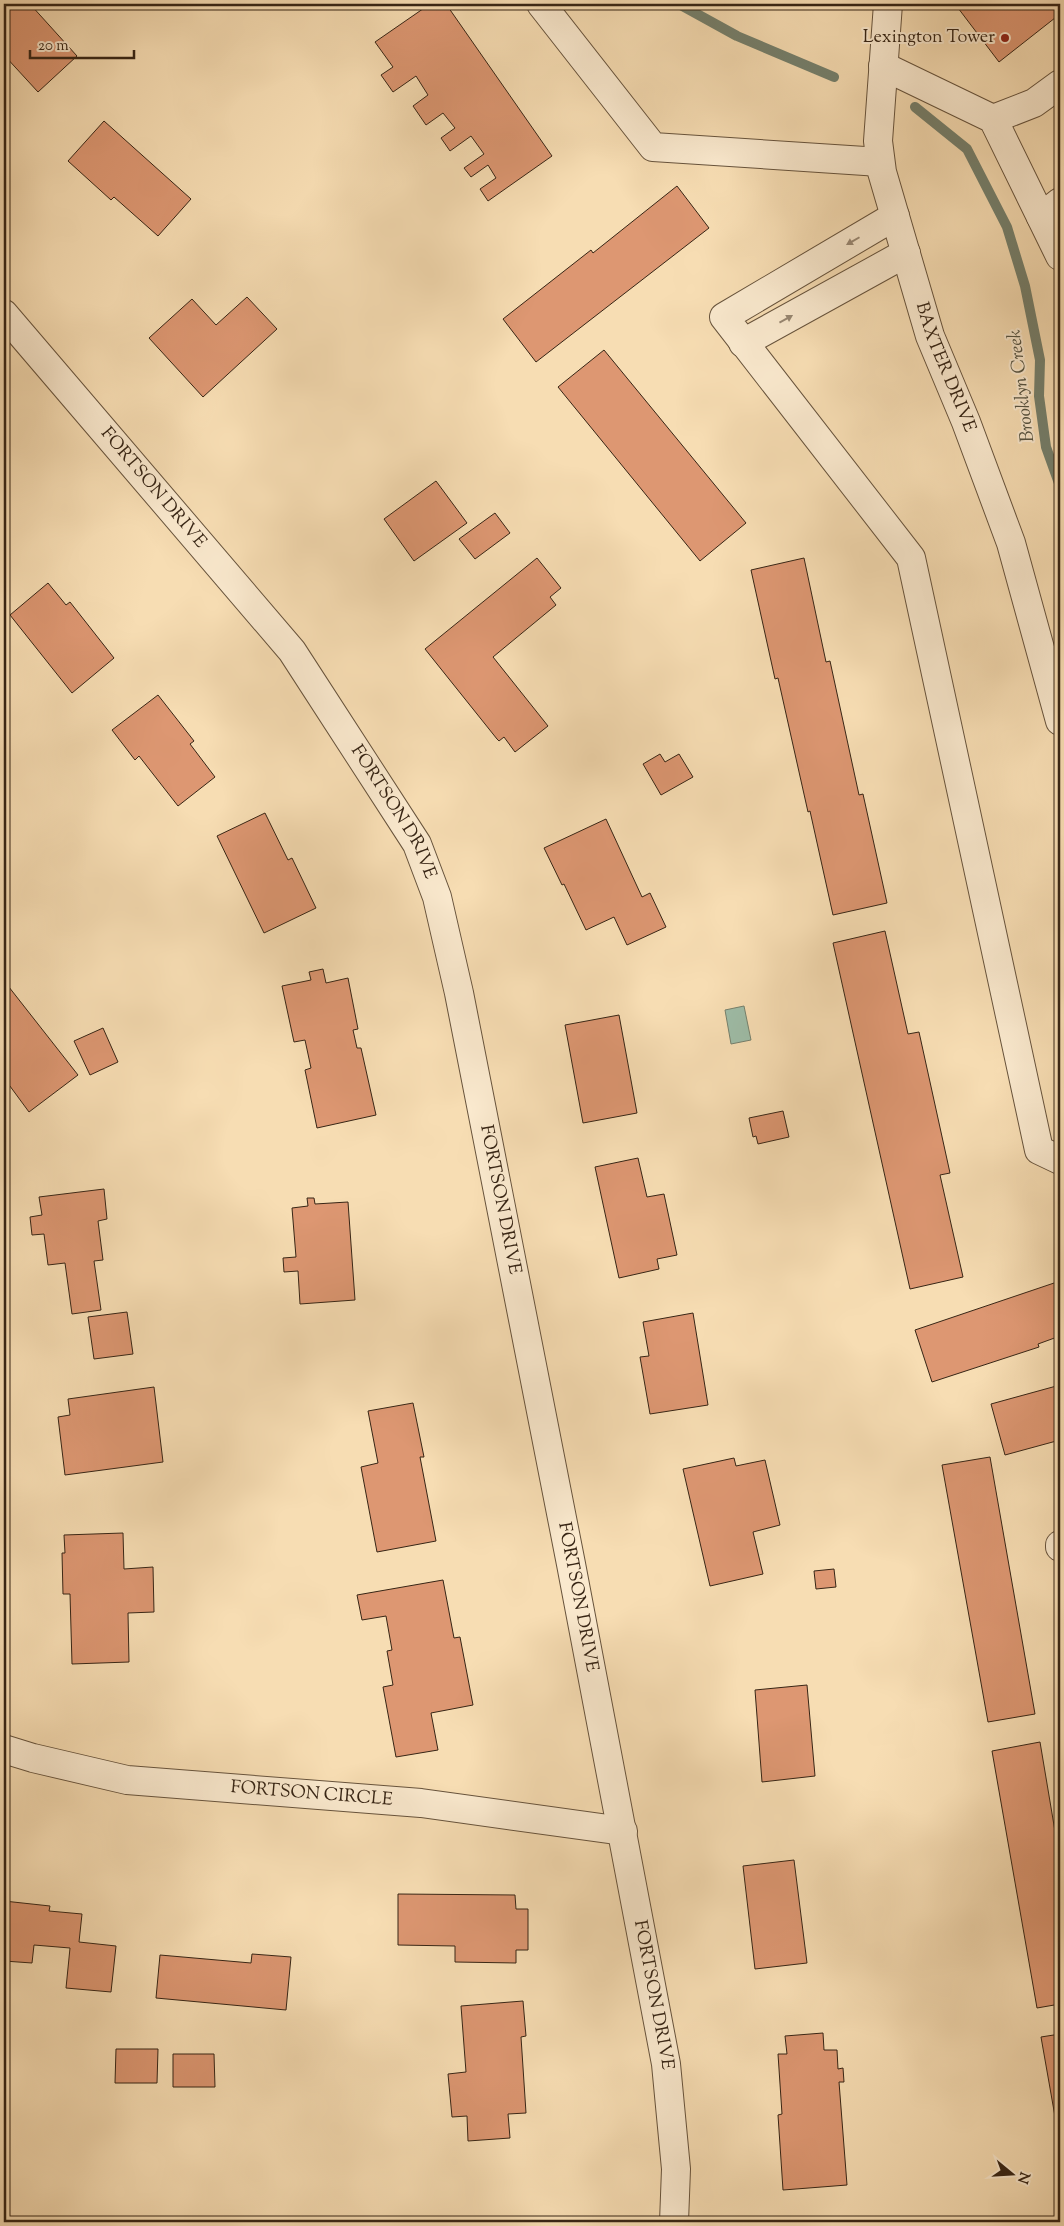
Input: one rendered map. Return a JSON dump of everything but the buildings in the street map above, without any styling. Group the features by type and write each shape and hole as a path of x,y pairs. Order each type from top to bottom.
{"street":[{"path":"541,4 653,147 880,162"},
{"name":"BAXTER DRIVE","path":"888,4 878,142 880,162 930,336 966,422 1011,544 1060,721"},
{"path":"883,66 993,119 1050,209 1060,256"},
{"path":"993,119 1034,103 1060,84"},
{"path":"895,216 724,317 911,558 1053,1152"},
{"path":"743,343 906,253"},
{"name":"FORTSON DRIVE","path":"4,314 292,651 417,844 437,897 459,993 623,1831 666,2064 676,2169 674,2222"},
{"name":"FORTSON CIRCLE","path":"4,1749 33,1758 127,1780 421,1803 623,1831"}],"shaded area":[{"path":"744,1006 751,1040 731,1044 725,1010"}],"waterway":[{"name":"Brooklyn Creek","path":"679,4 737,36 834,77"},
{"name":"Brooklyn Creek","path":"915,107 967,149 1007,227 1025,286 1040,360 1039,396 1046,447 1060,486"}],"place":[{"name":"Lexington Tower","path":"1005,38"}]}
